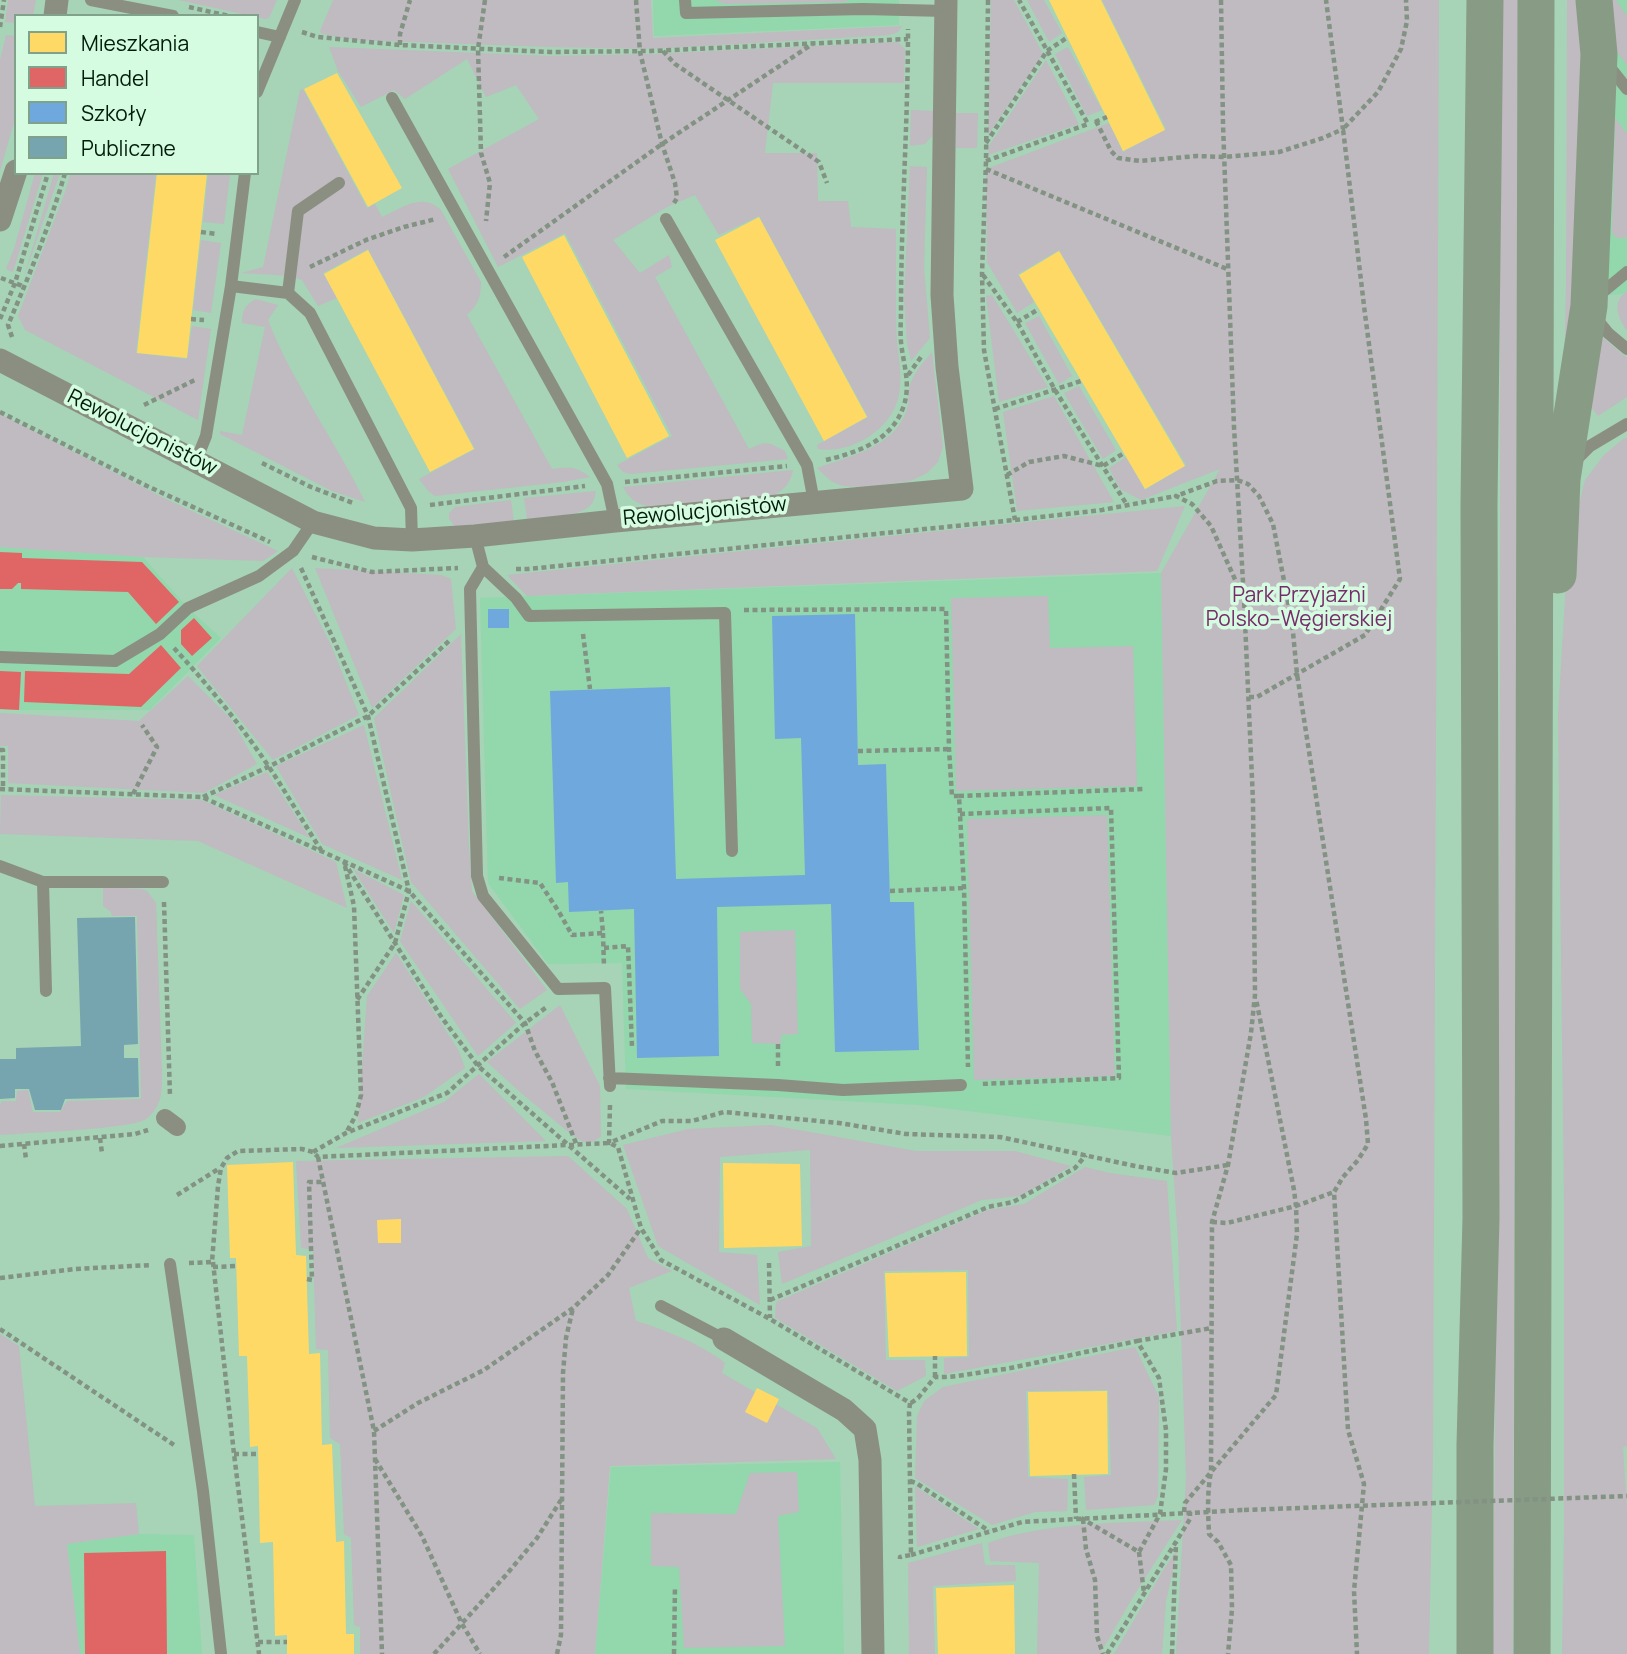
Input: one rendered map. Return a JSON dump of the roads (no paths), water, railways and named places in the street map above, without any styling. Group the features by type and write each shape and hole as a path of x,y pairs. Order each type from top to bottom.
{"main road":[{"path":"1475,1654 1475,1445 1481,1219 1479,505 1485,0"},
{"path":"1532,1654 1536,0"},
{"path":"1534,712 1554,663 1562,480 1590,306 1599,54 1594,0"}],"street":[{"name":"Rewolucjonistów","path":"0,360 313,522 374,538 412,540 475,536 962,489 947,367 942,295 946,5"},
{"path":"0,220 15,175"},
{"path":"724,1339 844,1410 865,1429 870,1460 873,1654"}],"lane":[{"path":"91,0 163,14"},
{"path":"259,87 295,0"},
{"path":"685,0 686,13 862,4 908,10 946,5"},
{"path":"259,32 282,31"},
{"path":"1599,54 1627,89"},
{"path":"392,98 607,484 615,521"},
{"path":"196,461 206,436 231,286 245,175"},
{"path":"288,293 298,211 339,183"},
{"path":"666,219 807,464 814,502"},
{"path":"1627,272 1601,293 1590,306 1602,327 1627,349"},
{"path":"231,286 288,293 310,313 411,508 412,540"},
{"path":"1562,480 1569,468 1590,446 1627,424"},
{"path":"0,657 115,661 160,634 188,608 259,576 293,551 313,522"},
{"path":"475,536 483,567 516,597 529,617 724,613 732,851"},
{"path":"483,567 470,589 477,876 483,896 558,989 605,988 610,1082 778,1085 843,1090 965,1085"},
{"path":"0,866 43,882 163,882"},
{"path":"43,882 46,991"},
{"path":"170,1264 202,1491 221,1654"},
{"path":"661,1306 724,1339"}],"park label":[{"name":"Park Przyjaźni Polsko–Węgierskiej","path":"1299,608"}]}
